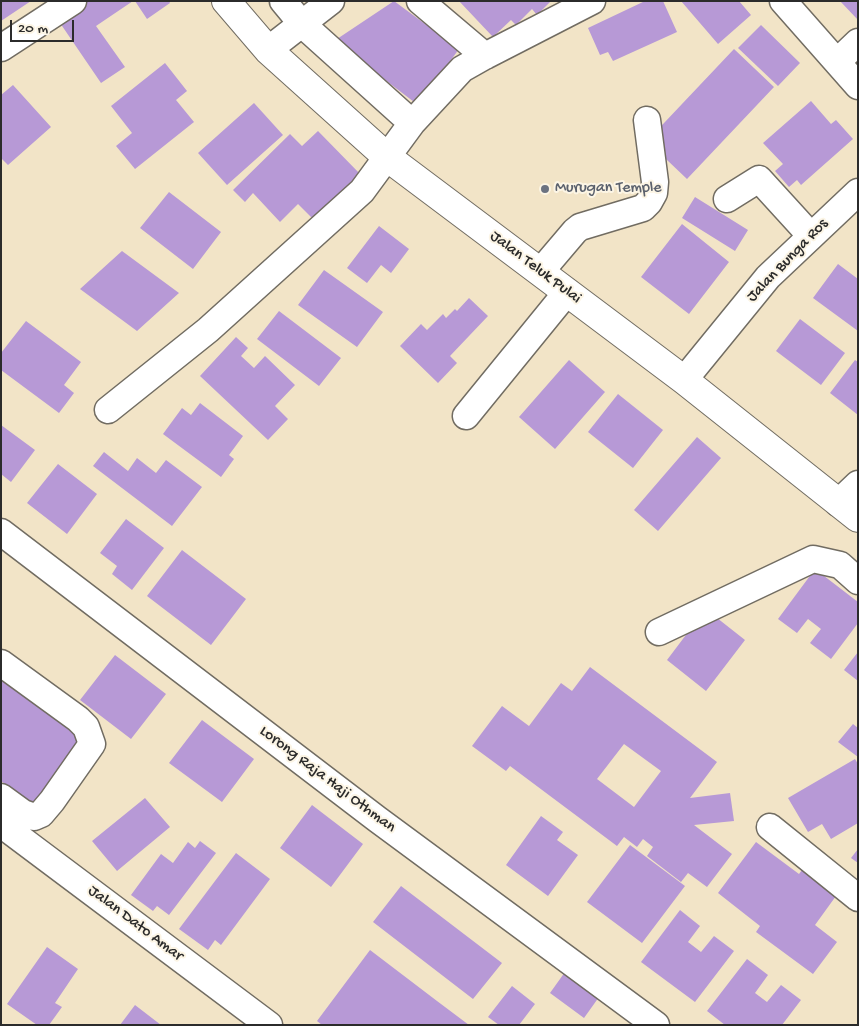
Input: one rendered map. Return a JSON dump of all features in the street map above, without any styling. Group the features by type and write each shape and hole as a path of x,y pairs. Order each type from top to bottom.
{"main road":[{"name":"Jalan Teluk Pulai","path":"226,1 268,50 387,157 684,380 848,510"}],"street":[{"path":"1,48 73,1"},
{"path":"284,1 302,24 412,124"},
{"path":"268,50 331,1"},
{"path":"420,1 485,56"},
{"path":"108,410 208,330 362,190 412,124 462,69 592,1"},
{"path":"783,1 858,86"},
{"path":"836,62 858,42"},
{"path":"541,271 575,230 643,208 649,202 654,193 655,182 647,120"},
{"path":"728,199 759,179 811,236"},
{"name":"Jalan Bunga Ros","path":"684,380 768,277 858,192"},
{"path":"466,416 567,292"},
{"path":"848,510 858,484"},
{"name":"Lorong Raja Haji Othman","path":"1,532 369,813 656,1025"},
{"path":"659,632 813,559 840,565 858,581"},
{"path":"1,663 78,719 86,727 92,744 41,814 34,817 23,813 1,797"},
{"name":"Jalan Dato Amar","path":"1,824 269,1025"},
{"path":"770,827 858,898"}],"building":[{"path":"1,1 31,1 1,21"},
{"path":"86,1 133,1 96,26 125,67 101,83 58,20"},
{"path":"135,1 169,1 170,3 147,19"},
{"path":"394,1 459,49 418,105 334,41"},
{"path":"459,1 551,1 537,15 532,9 516,25 511,20 493,37"},
{"path":"645,1 663,1 677,32 613,61 608,52 600,55 588,28"},
{"path":"681,1 739,1 751,15 718,44"},
{"path":"840,1 858,1 858,20"},
{"path":"761,25 800,63 778,86 738,48"},
{"path":"734,49 774,87 687,179 647,141"},
{"path":"165,63 187,91 176,100 194,122 135,169 116,146 132,133 111,106"},
{"path":"13,85 51,127 8,165 1,158 1,95"},
{"path":"811,101 831,124 836,120 853,139 801,185 797,180 789,187 775,171 783,164 763,143"},
{"path":"254,103 283,135 227,185 198,153"},
{"path":"318,131 362,176 315,221 298,204 280,222 253,193 245,202 233,190 290,134 302,146"},
{"path":"169,192 221,232 193,269 140,228"},
{"path":"695,197 748,230 735,251 682,218"},
{"path":"682,224 729,262 689,314 641,277"},
{"path":"379,226 409,249 391,273 381,265 367,283 347,268"},
{"path":"122,251 179,293 137,331 80,289"},
{"path":"838,264 858,279 858,331 813,298"},
{"path":"324,270 383,312 357,347 298,305"},
{"path":"469,298 488,316 450,356 457,363 438,383 400,346 421,324 427,330 443,314 446,318 455,309 457,311"},
{"path":"279,311 341,358 319,386 257,339"},
{"path":"800,319 845,353 821,385 776,351"},
{"path":"26,321 81,362 64,385 74,393 59,413 1,370 1,353"},
{"path":"236,337 248,348 241,356 254,368 265,356 295,385 275,406 288,419 268,440 200,376"},
{"path":"569,360 605,392 555,449 519,417"},
{"path":"855,360 858,362 858,415 830,393"},
{"path":"618,394 663,430 633,468 588,432"},
{"path":"200,403 243,436 229,455 234,459 221,477 163,434 182,408 191,415"},
{"path":"1,425 35,450 11,482 1,474"},
{"path":"697,437 721,458 658,531 634,510"},
{"path":"104,452 128,471 137,458 156,473 166,460 202,487 172,526 93,466"},
{"path":"58,464 97,494 67,534 27,503"},
{"path":"126,519 164,548 132,590 112,574 117,566 100,553"},
{"path":"182,550 246,599 211,645 147,596"},
{"path":"815,569 858,602 858,623 831,659 810,643 821,629 808,619 797,633 778,619"},
{"path":"712,614 745,640 706,691 667,660 701,615"},
{"path":"858,652 858,681 844,670"},
{"path":"115,655 166,694 131,739 80,700"},
{"path":"590,667 717,762 690,798 730,793 734,821 694,825 732,854 707,887 688,873 681,882 647,856 653,847 643,839 637,847 624,837 617,846 510,766 506,771 472,746 502,706 529,726 561,683 572,691","holes":["624,744 661,771 634,807 597,779"]},
{"path":"1,677 83,739 33,805 1,781"},
{"path":"202,720 254,759 222,802 169,763"},
{"path":"853,724 858,728 858,757 838,742"},
{"path":"855,759 858,764 858,823 831,839 822,824 808,832 788,798"},
{"path":"145,798 170,827 117,871 92,841"},
{"path":"312,805 363,844 331,887 280,848"},
{"path":"541,816 563,832 557,840 578,855 548,896 506,865"},
{"path":"200,841 216,853 169,915 157,906 153,911 131,895 161,854 173,863 188,842 195,848"},
{"path":"756,842 799,874 802,870 836,896 815,925 837,942 813,974 756,932 760,926 718,893"},
{"path":"630,845 685,886 642,943 587,902"},
{"path":"858,849 858,863 851,858"},
{"path":"236,853 270,879 221,945 215,940 208,950 179,929"},
{"path":"401,886 502,963 473,999 373,922"},
{"path":"680,910 700,926 688,942 701,952 714,936 734,951 695,1002 641,962"},
{"path":"47,947 78,969 55,1003 62,1007 49,1025 37,1025 7,1004"},
{"path":"370,950 469,1025 322,1025 317,1021"},
{"path":"747,959 768,975 755,993 767,1002 781,985 801,1000 782,1025 725,1025 707,1011"},
{"path":"565,972 599,997 584,1018 550,993"},
{"path":"512,986 535,1004 519,1025 499,1025 488,1017"},
{"path":"135,1005 161,1025 120,1025"}],"place":[{"name":"Murugan Temple","path":"545,189"}]}
